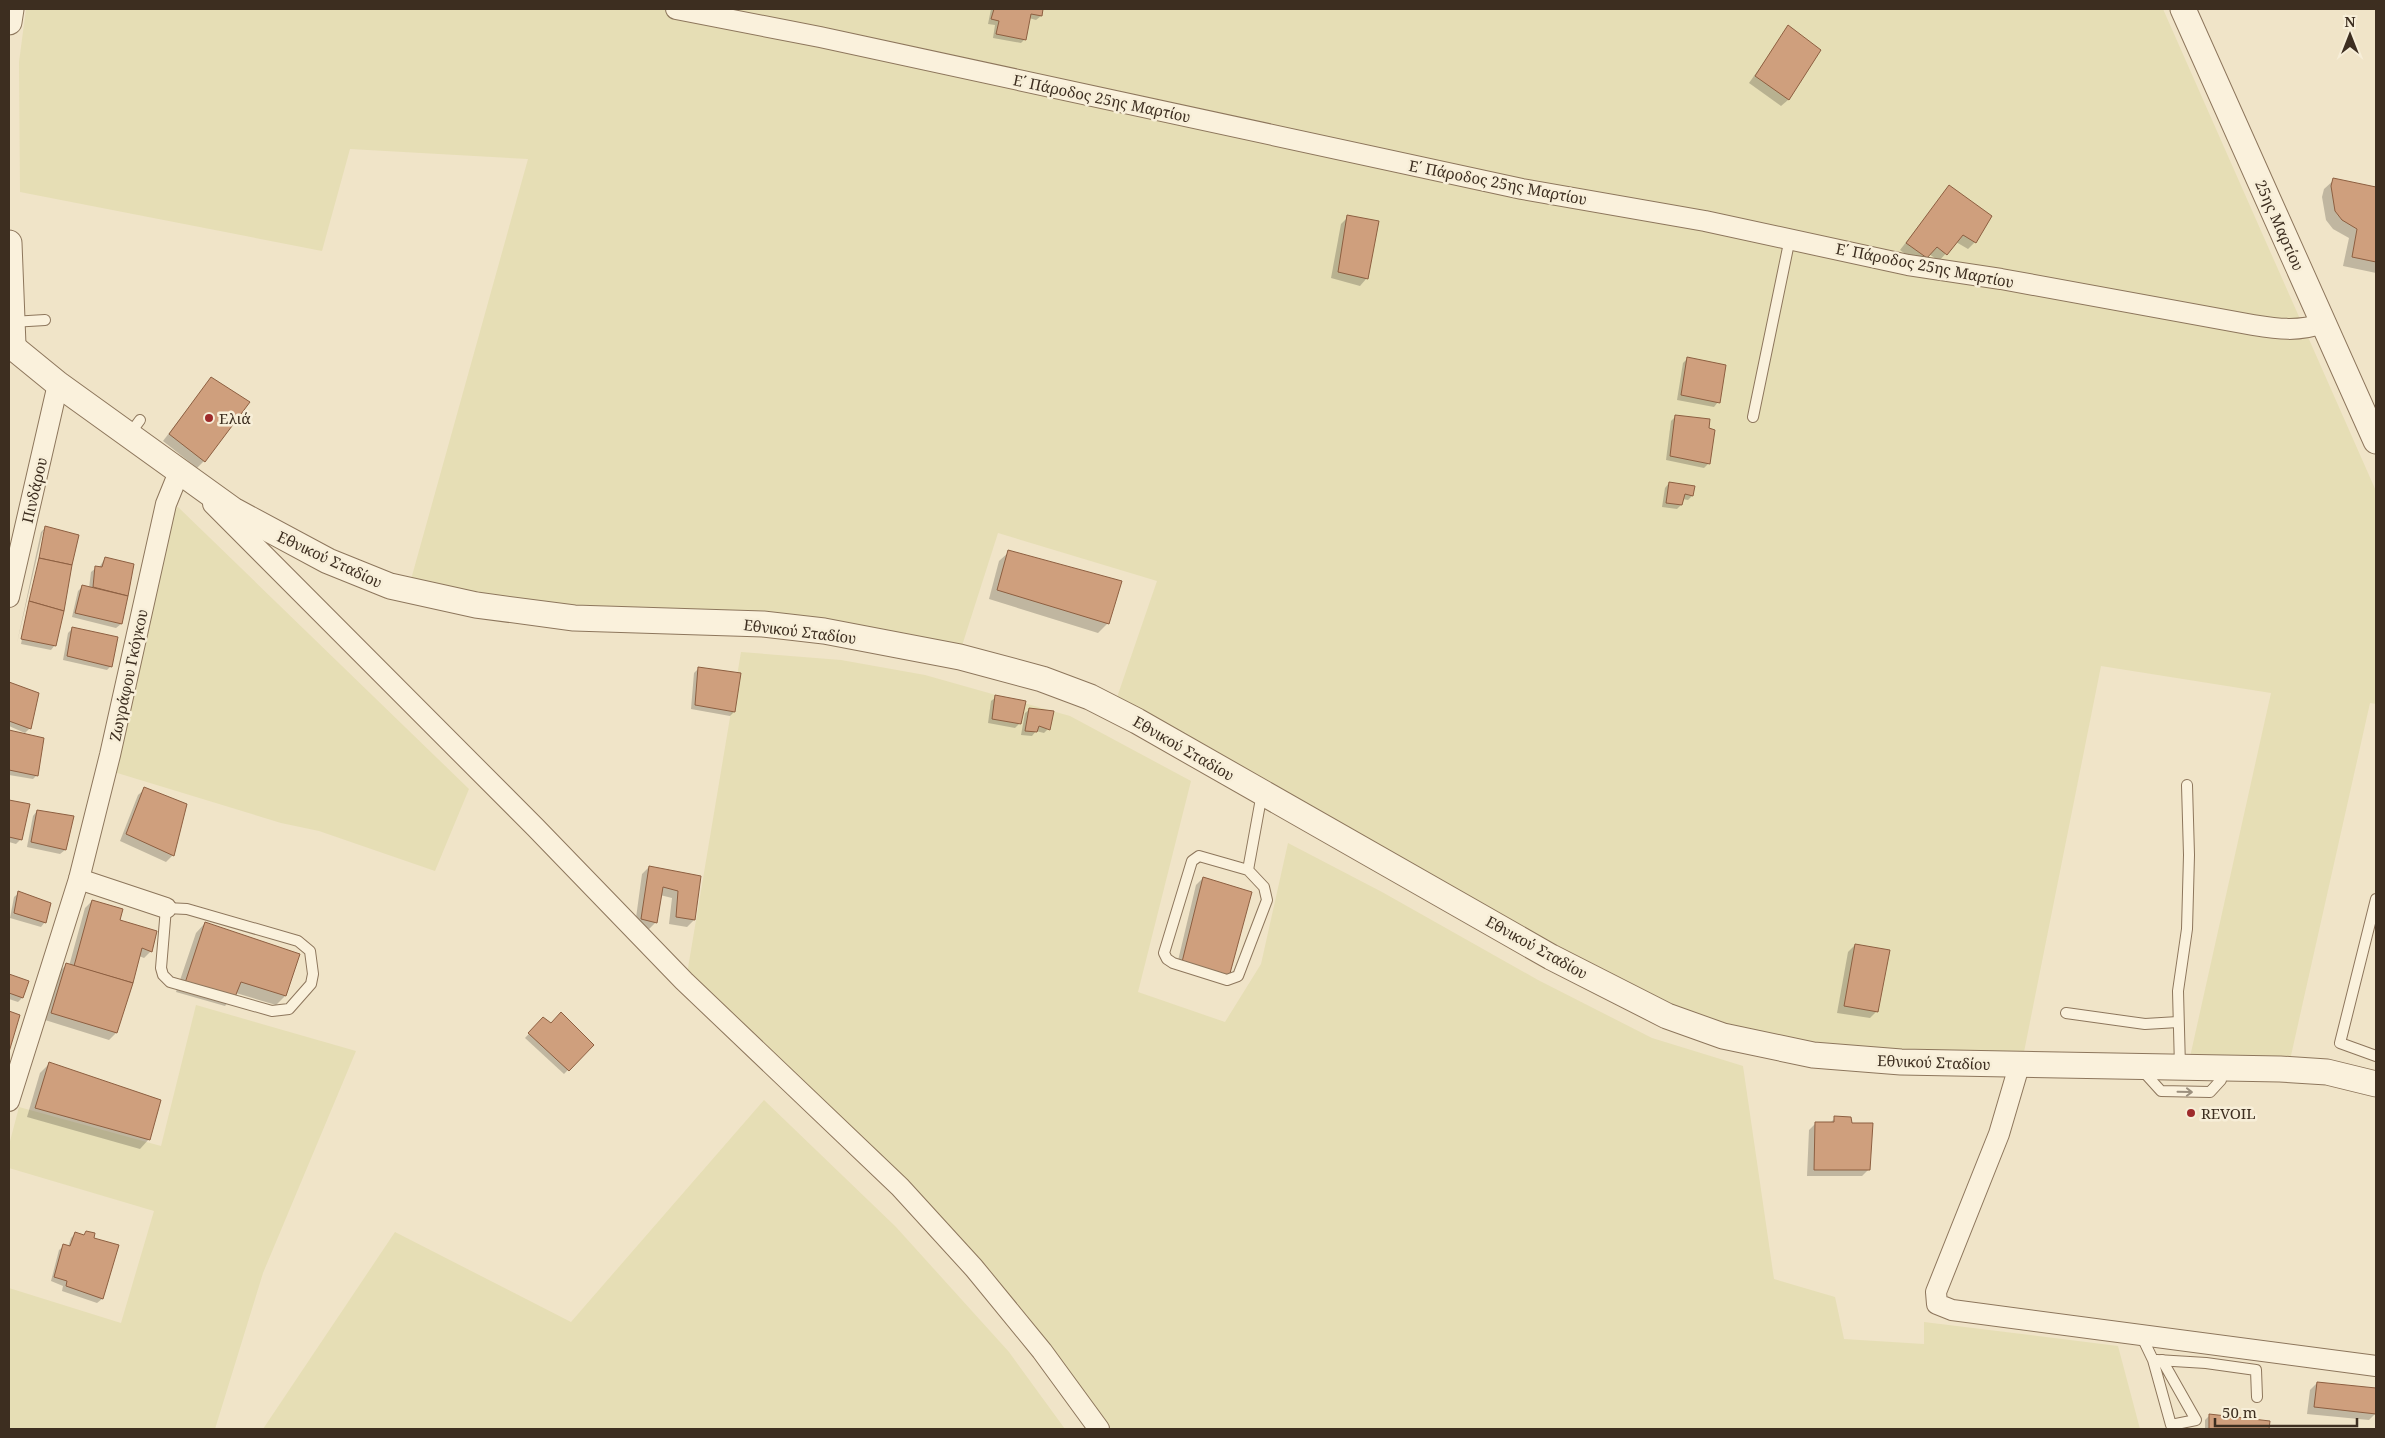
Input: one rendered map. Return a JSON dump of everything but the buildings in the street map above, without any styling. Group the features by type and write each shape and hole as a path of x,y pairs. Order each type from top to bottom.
{"street":[{"path":"9,22 11,9"},
{"name":"Ε΄ Πάροδος 25ης Μαρτίου","path":"676,9 820,37 1522,189 1705,221 1908,265 2001,279 2253,325 2291,330 2309,328 2323,323"},
{"name":"25ης Μαρτίου","path":"2183,9 2376,441"},
{"path":"9,243 11,337"},
{"name":"Εθνικού Σταδίου","path":"11,337 58,384 134,427 184,476 233,510 328,561 390,586 520,613 574,618 763,624 824,631 960,657 1042,679 1090,697 1137,721 1551,957 1667,1016 1723,1036 1813,1055 1901,1062 2308,1071 2327,1072 2376,1084"},
{"name":"Πινδάρου","path":"9,597 58,384"},
{"path":"184,476 535,827 684,980 900,1187 974,1268 1042,1351 1099,1429"},
{"name":"Ζωγράφου Γκόγκου","path":"9,1101 78,878 110,755 166,504 184,476"},
{"path":"78,878 166,908"},
{"path":"2019,1066 1999,1134 1936,1292 1937,1304 1952,1310 2376,1366"}],"lane":[{"path":"1753,417 1790,238"},
{"path":"11,337 45,320"},
{"path":"2180,1067 2178,991 2187,929 2190,855 2187,785"},
{"path":"1248,870 1262,792"},
{"path":"1199,856 1248,870 1264,888 1267,900 1238,976 1227,980 1173,963 1167,959 1164,953 1192,861 1199,856"},
{"path":"2376,899 2340,1043 2376,1056"},
{"path":"166,908 187,909 298,941 310,951 313,974 311,984 289,1009 281,1012 170,982 163,976 161,968 166,908"},
{"path":"2066,1013 2145,1024 2178,1022"},
{"path":"2138,1067 2161,1091 2210,1092 2221,1080"},
{"path":"2141,1334 2158,1360 2196,1420 2172,1425 2158,1360"},
{"path":"2158,1360 2206,1363 2256,1370 2257,1397"}],"shaded area":[{"path":"26,9 2163,9 2376,491 2376,704 2370,703 2290,1060 2188,1066 2271,693 2101,666 2022,1062 1774,1041 1649,1001 1113,709 1157,581 998,533 960,652 525,607 410,583 528,159 350,149 322,251 20,192 19,62"},
{"path":"178,507 469,789 435,871 319,831 281,823 114,772 171,509"},
{"path":"741,652 841,660 925,675 1070,716 1191,781 1138,992 1225,1022 1261,964 1288,843 1382,892 1538,980 1652,1038 1743,1066 1774,1279 1835,1297 1844,1339 1924,1344 1924,1322 2118,1346 2140,1429 1108,1429 1090,1403 687,974"},
{"path":"196,1005 356,1051 263,1273 215,1429 9,1429 9,1288 121,1323 154,1211 9,1168 9,1145 19,1107 161,1146"},
{"path":"764,1100 896,1227 1009,1352 1065,1429 263,1429 395,1232 571,1322"}],"place":[{"name":"Ελιά","path":"209,418"},
{"name":"REVOIL","path":"2191,1113"}]}
